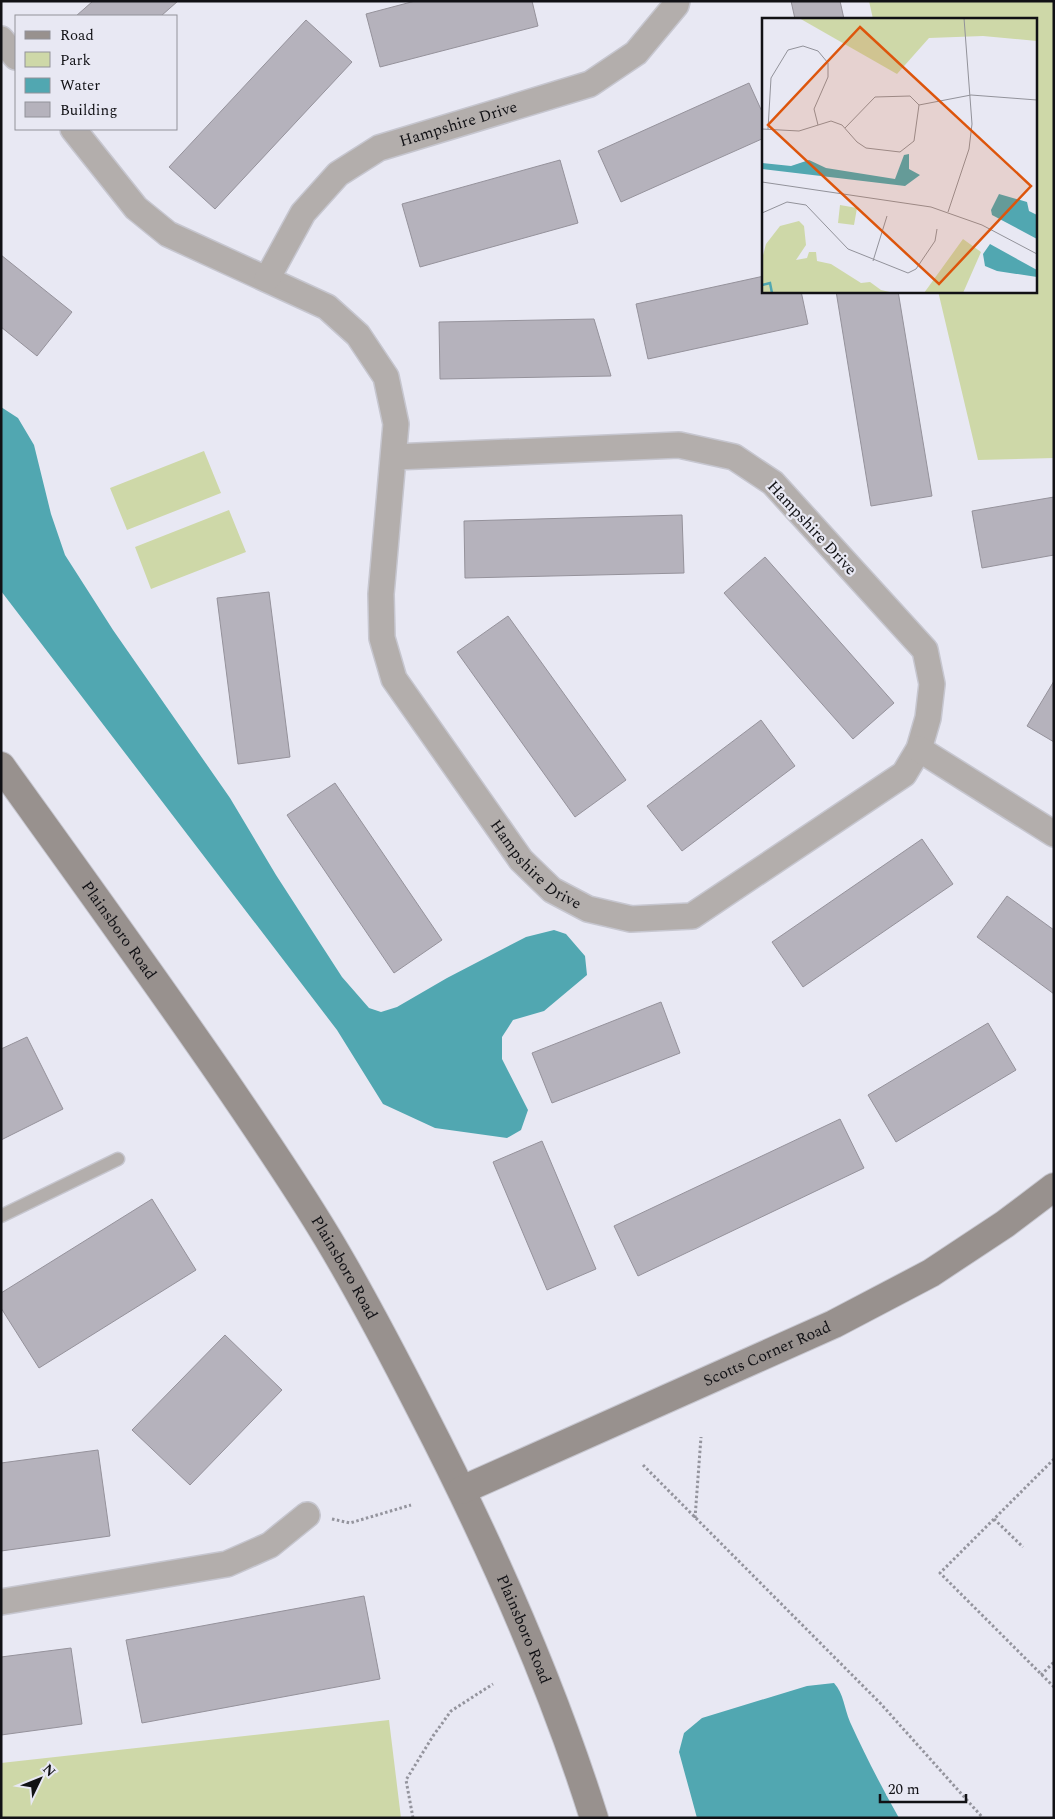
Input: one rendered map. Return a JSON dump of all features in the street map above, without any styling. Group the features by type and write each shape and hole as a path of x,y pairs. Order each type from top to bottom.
{"street":[{"name":"Hampshire Drive","path":"267,279 302,213 338,174 379,148 590,84 636,53 676,5 677,1"},
{"path":"1,39 15,56"},
{"name":"Hampshire Drive","path":"73,130 136,208 168,234 327,307 358,335 386,377 396,424 381,594 382,638 394,680 522,860 552,890 588,909 631,919 692,916 904,774 919,749 928,718 932,684 925,650 773,483 734,457 679,445 394,457"},
{"path":"919,749 1054,834"},
{"name":"Plainsboro Road","path":"1,766 189,1029 262,1135 322,1230 398,1364 462,1490 504,1582 569,1742 594,1818"},
{"name":"Scotts Corner Road","path":"462,1490 834,1324 931,1272 1005,1224 1054,1187"},
{"path":"1,1602 226,1564 270,1545 307,1515"}],"lane":[{"path":"1,1216 118,1159"}],"path":[{"path":"695,1518 700,1437"},
{"path":"1054,1459 940,1574 1054,1687"},
{"path":"643,1465 881,1704 983,1818"},
{"path":"307,1515 350,1523 411,1505"},
{"path":"994,1519 1023,1547"},
{"path":"1041,1675 1054,1662"},
{"path":"413,1818 406,1780 451,1711 493,1684"}],"green space":[{"path":"869,1 1054,1 1054,458 978,460 938,292 1038,292 1038,18 873,18"},
{"path":"204,451 221,493 127,530 110,488"},
{"path":"229,510 246,552 151,589 135,547"},
{"path":"389,1720 401,1818 1,1818 1,1763"}],"water":[{"path":"1,407 18,418 34,445 51,514 65,555 113,630 230,798 276,875 342,977 369,1008 381,1012 397,1007 447,978 526,937 554,930 566,934 585,956 587,975 544,1011 513,1020 502,1037 502,1059 528,1110 521,1130 507,1138 435,1128 383,1104 337,1030 1,591"},
{"path":"834,1683 842,1696 850,1722 861,1746 899,1818 697,1818 679,1752 684,1733 702,1718 807,1686"}],"building":[{"path":"93,1 178,1 162,15 77,15"},
{"path":"415,1 532,1 538,26 380,67 366,14"},
{"path":"791,1 840,1 844,18 795,18"},
{"path":"306,20 352,62 215,209 169,167"},
{"path":"749,83 762,112 762,139 621,202 598,151"},
{"path":"560,160 578,223 420,267 402,204"},
{"path":"1,255 72,312 37,356 1,327"},
{"path":"762,276 762,292 801,292 808,324 648,359 636,304"},
{"path":"836,292 898,292 932,496 871,506"},
{"path":"594,319 611,376 440,379 439,322"},
{"path":"1054,497 1054,555 982,568 972,511"},
{"path":"682,515 684,573 465,578 464,521"},
{"path":"765,557 894,703 853,739 724,593"},
{"path":"269,592 290,757 238,764 217,598"},
{"path":"508,616 626,780 575,817 457,652"},
{"path":"1054,681 1054,742 1027,726"},
{"path":"761,720 795,766 682,851 647,806"},
{"path":"335,783 442,940 394,973 287,815"},
{"path":"922,839 953,884 803,987 772,942"},
{"path":"1007,896 1054,930 1054,994 977,937"},
{"path":"661,1002 680,1053 552,1103 532,1053"},
{"path":"988,1023 1016,1070 896,1142 868,1095"},
{"path":"27,1037 63,1109 1,1140 1,1049"},
{"path":"840,1119 864,1168 638,1276 614,1226"},
{"path":"542,1141 596,1269 547,1290 493,1162"},
{"path":"152,1199 196,1270 39,1368 1,1308 1,1293"},
{"path":"225,1335 282,1390 190,1485 132,1430"},
{"path":"98,1450 110,1536 1,1551 1,1463"},
{"path":"364,1596 380,1679 142,1723 126,1640"},
{"path":"71,1648 82,1724 1,1735 1,1657"}]}
